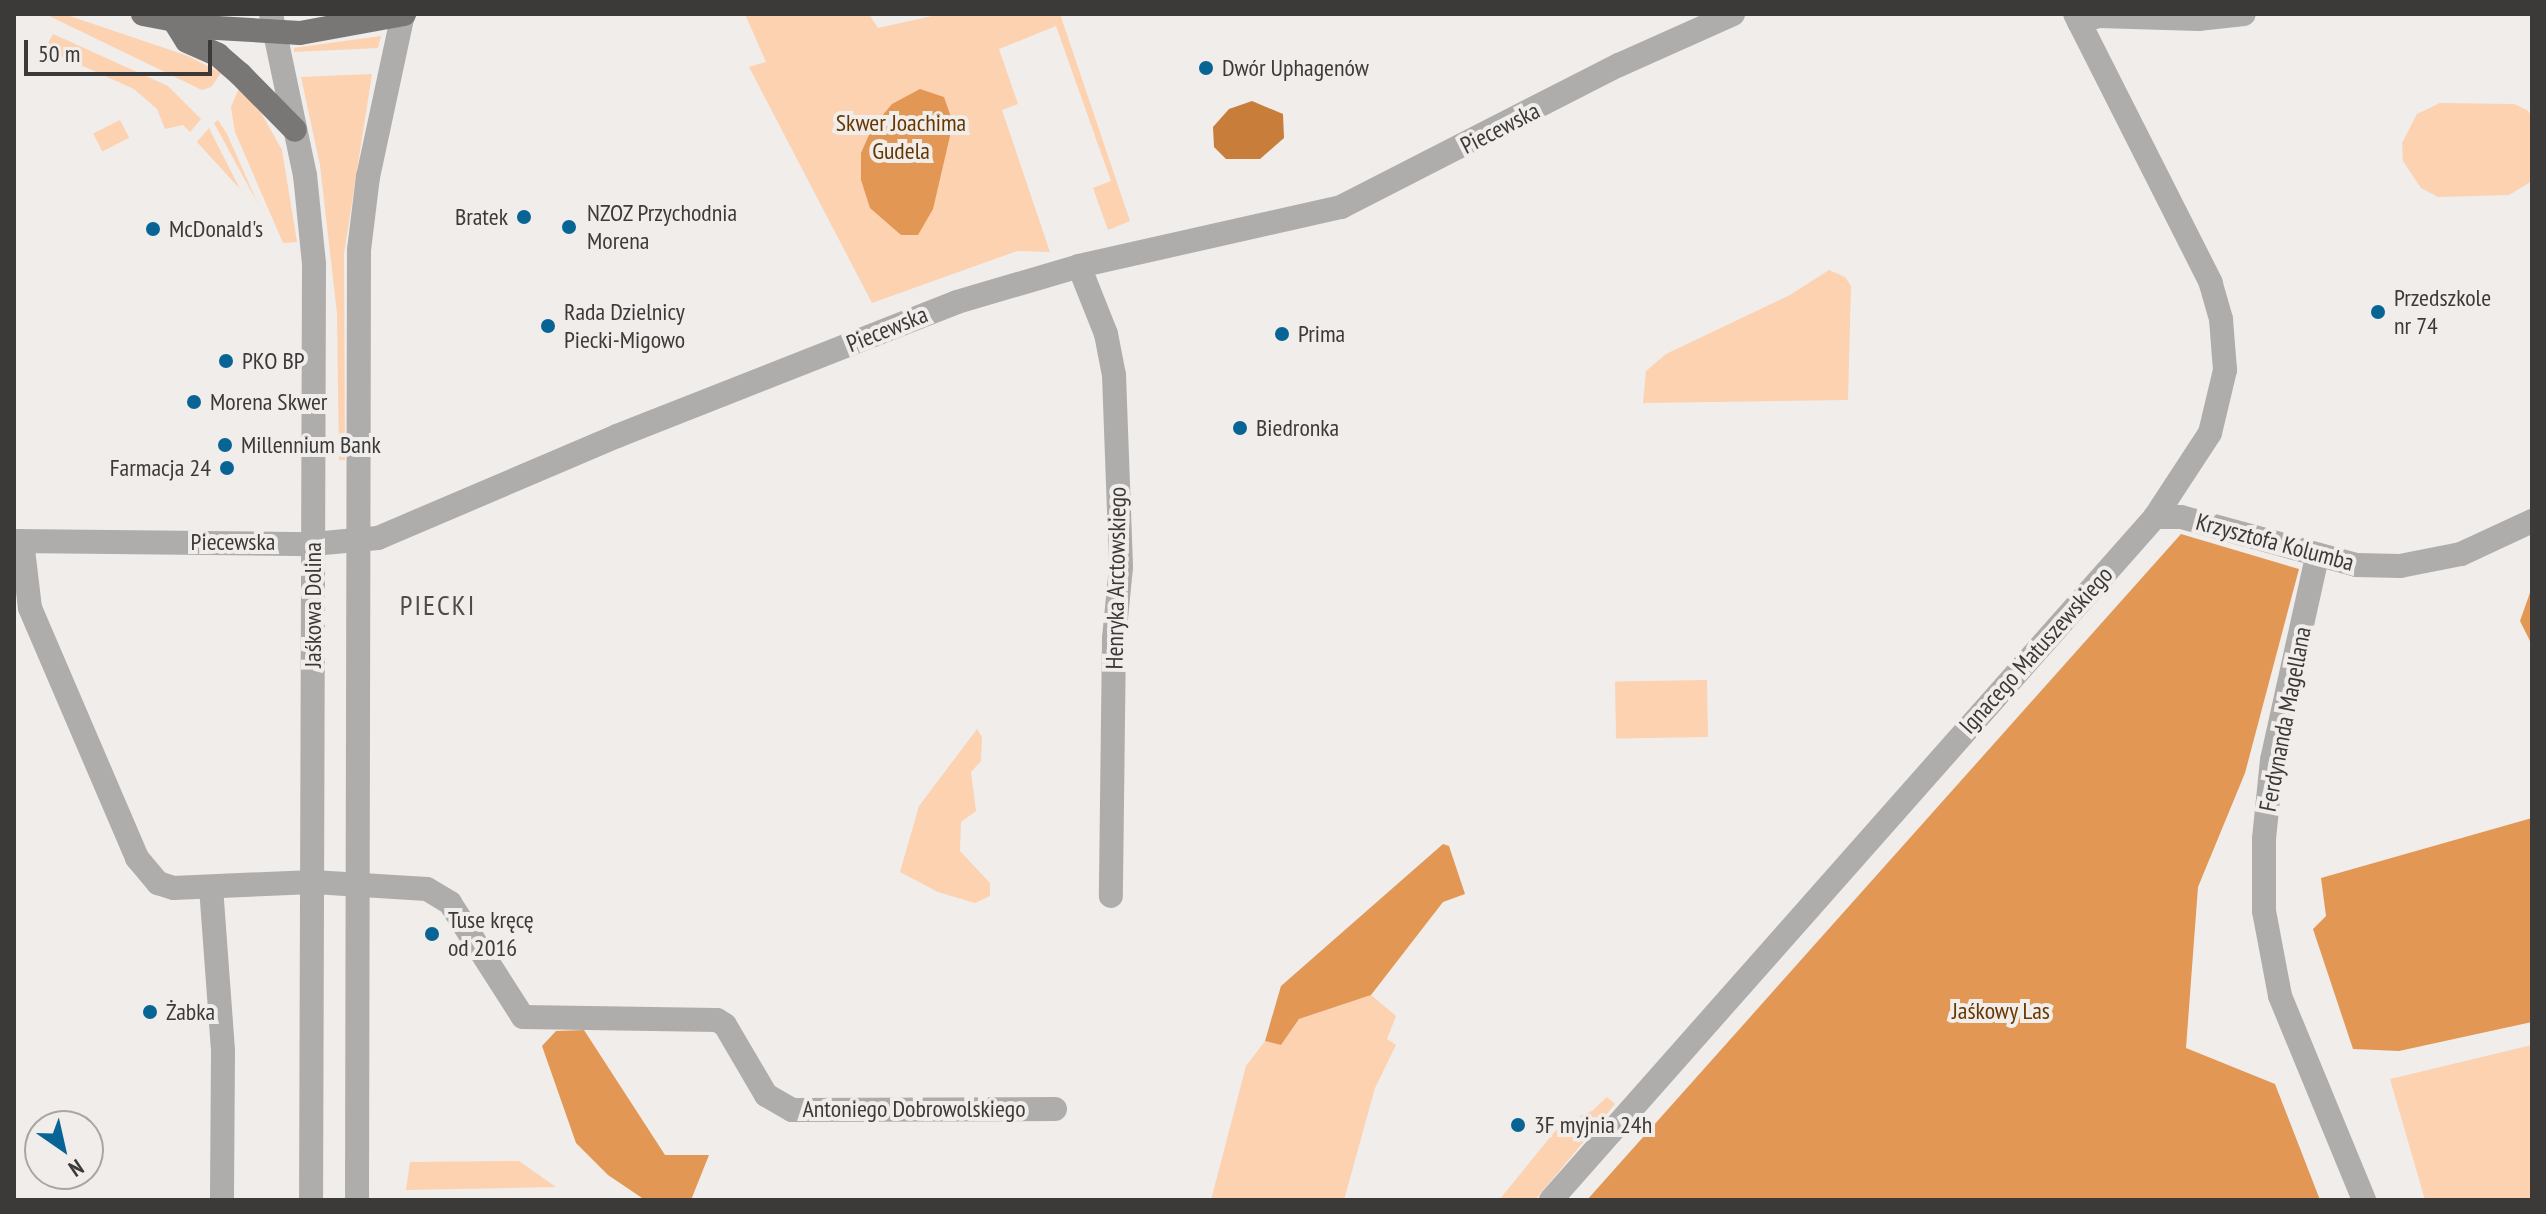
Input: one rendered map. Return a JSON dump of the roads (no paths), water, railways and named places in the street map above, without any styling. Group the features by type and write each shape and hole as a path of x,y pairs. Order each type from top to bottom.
{"main road":[{"path":"143,14 175,22 272,23 327,30 403,14"},
{"path":"175,22 187,41 218,55 295,130"}],"street":[{"name":"Jaśkowa Dolina","path":"357,1200 359,250 368,177 403,14"},
{"name":"Piecewska","path":"359,884 313,882 173,888 144,872 30,608 18,541 358,543 458,506 617,436 957,302 1079,266 1341,207 1619,65 1733,14"},
{"path":"2077,18 2198,19 2244,14"},
{"name":"Ignacego Matuszewskiego","path":"1551,1200 2155,517 2210,433 2221,398 2225,343 2211,283 2077,18"},
{"name":"Jaśkowa Dolina","path":"272,23 312,218 314,264 311,1200"},
{"name":"Henryka Arctowskiego","path":"1079,266 1106,334 1114,375 1121,567 1114,638 1111,896"},
{"name":"Krzysztofa Kolumba","path":"2155,517 2181,517 2317,557 2400,566 2461,554 2532,521"},
{"name":"Ferdynanda Magellana","path":"2317,557 2272,760 2264,839 2264,911 2280,996 2364,1200"},
{"name":"Antoniego Dobrowolskiego","path":"359,884 427,889 439,894 523,1017 717,1020 725,1025 777,1106 1055,1109"},
{"path":"211,887 223,1051 222,1200"}],"place":[{"name":"Dwór Uphagenów","path":"1206,68"},
{"name":"Bratek","path":"524,217"},
{"name":"NZOZ Przychodnia Morena","path":"569,227"},
{"name":"McDonald's","path":"153,229"},
{"name":"Przedszkole nr 74","path":"2378,312"},
{"name":"Rada Dzielnicy Piecki-Migowo","path":"548,326"},
{"name":"Prima","path":"1282,334"},
{"name":"PKO BP","path":"226,361"},
{"name":"Morena Skwer","path":"194,402"},
{"name":"Biedronka","path":"1240,428"},
{"name":"Millennium Bank","path":"225,445"},
{"name":"Farmacja 24","path":"227,468"},
{"name":"Tuse kręcę od 2016","path":"432,934"},
{"name":"Żabka","path":"150,1012"},
{"name":"3F myjnia 24h","path":"1518,1125"}],"district":[{"name":"PIECKI","path":"438,605"}],"park label":[{"name":"Skwer Joachima Gudela","path":"901,137"},
{"name":"Jaśkowy Las","path":"2001,1011"}]}
